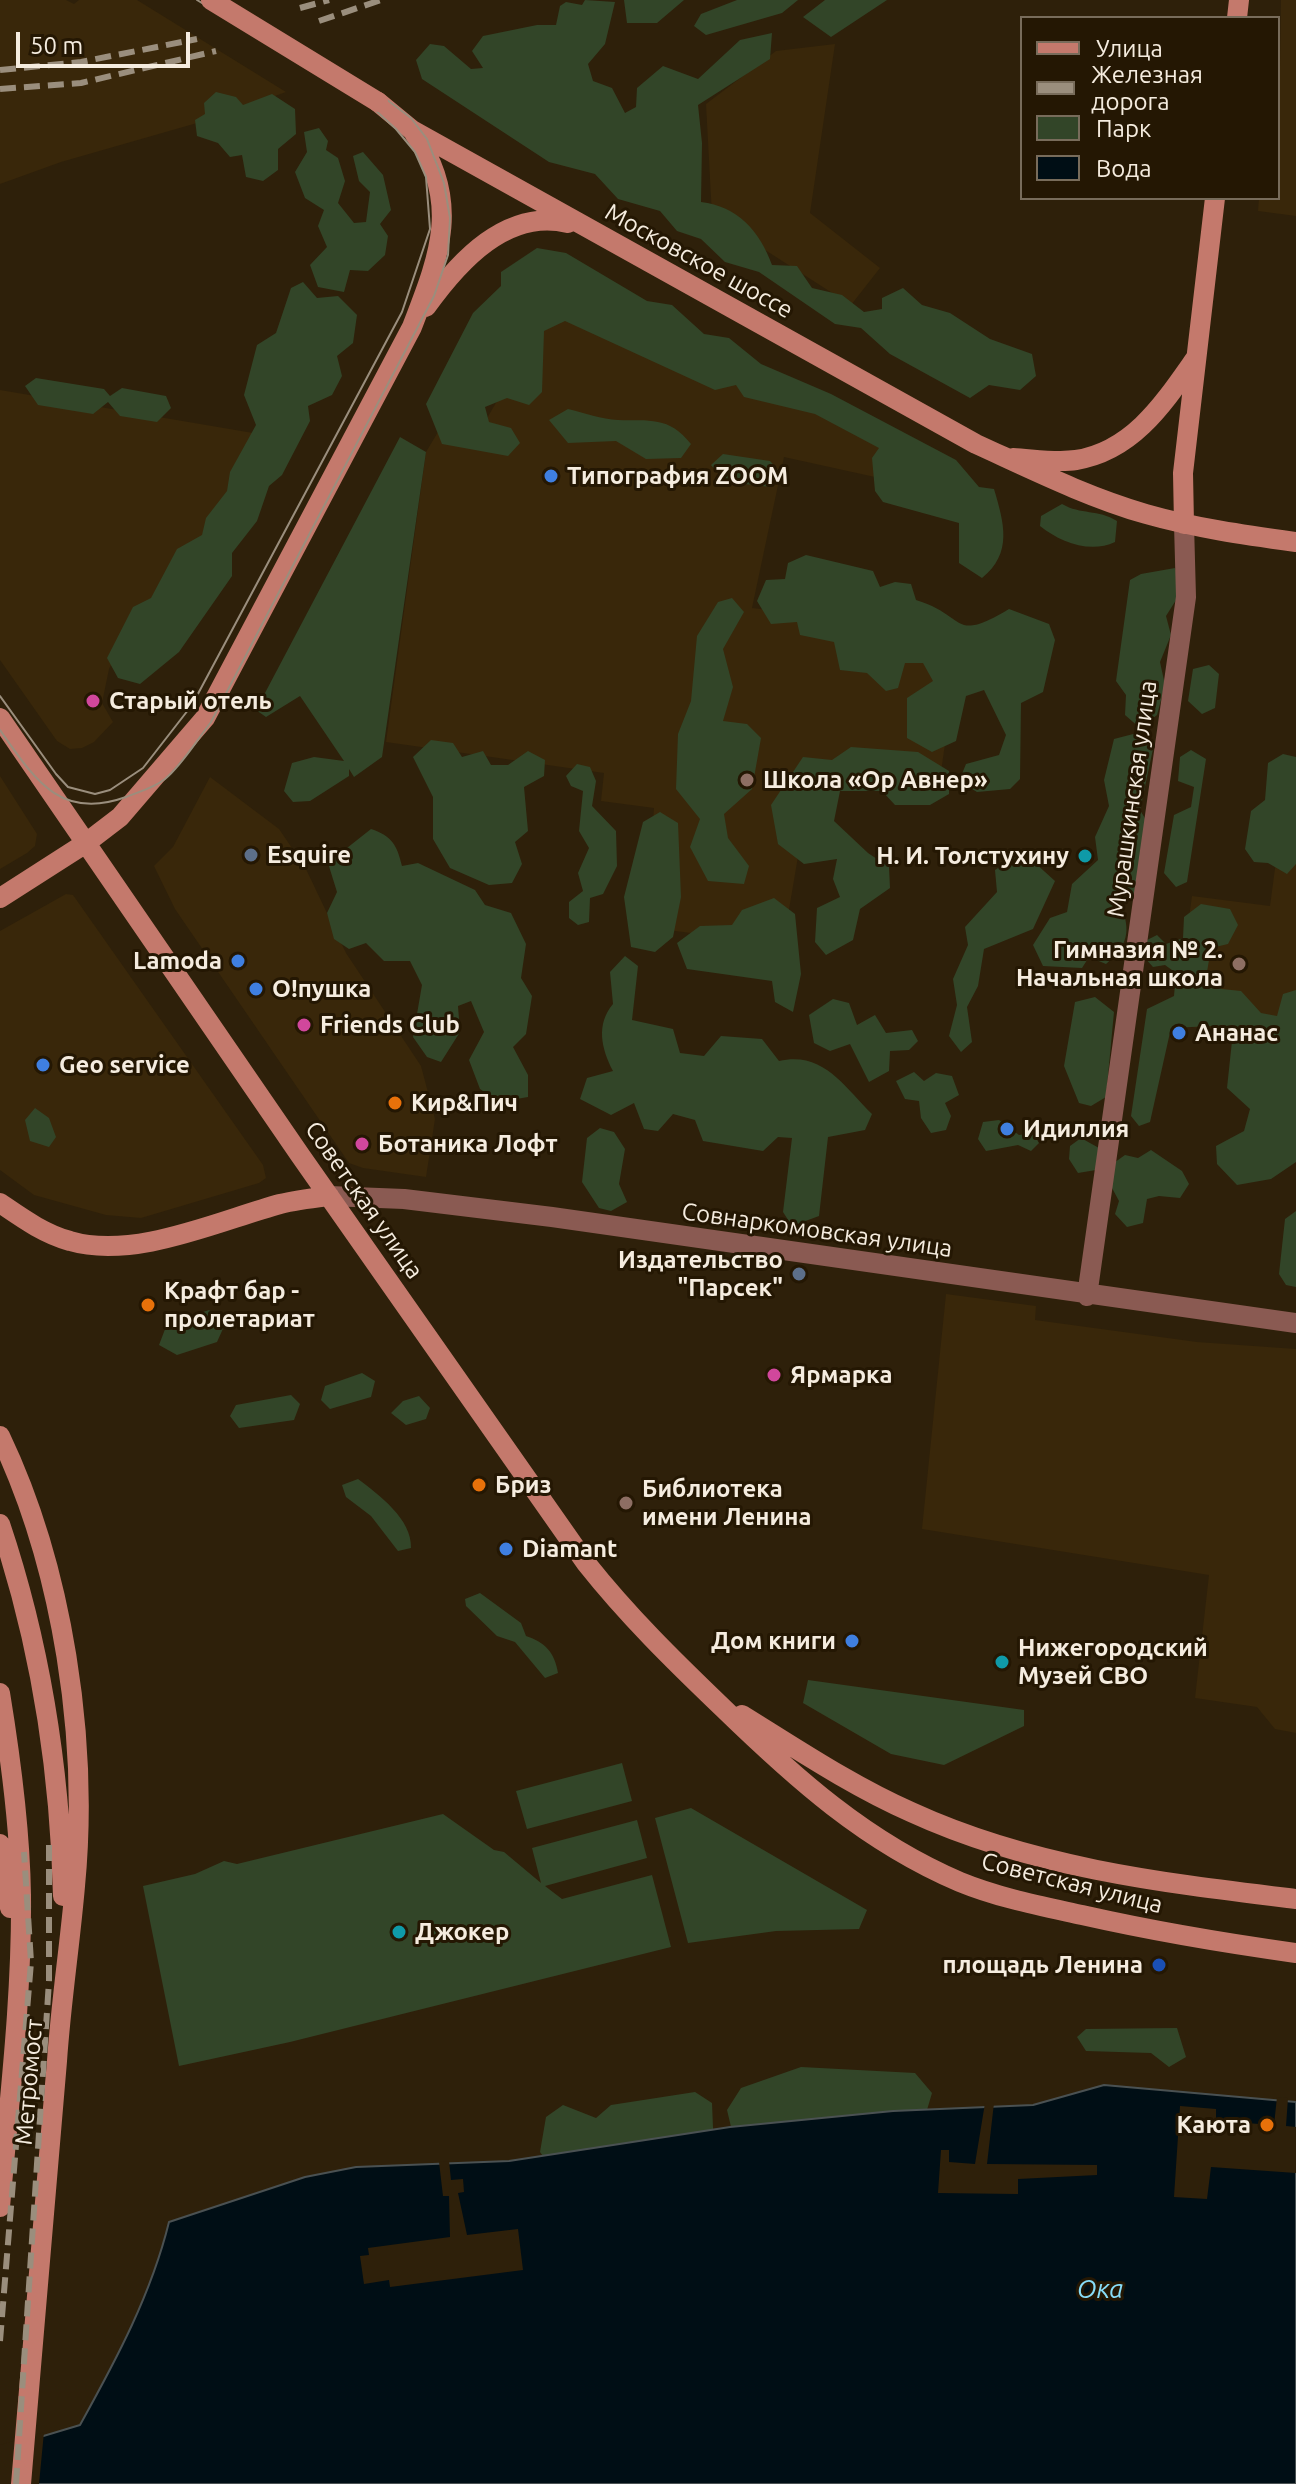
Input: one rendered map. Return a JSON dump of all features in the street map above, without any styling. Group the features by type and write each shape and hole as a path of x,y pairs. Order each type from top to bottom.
{"main road":[{"name":"Московское шоссе","path":"211,0 378,102 412,130 1006,457 1090,494 1184,524 1296,542"},
{"path":"0,898 86,843 120,817 205,718 412,327 435,267 443,231 443,206 436,176 412,130"},
{"name":"Мурашкинская улица","path":"1184,524 1183,473 1215,200"},
{"path":"412,327 466,260 505,230 541,220 584,227"},
{"name":"Мурашкинская улица","path":"1006,457 1073,461 1120,444 1163,405 1197,356"},
{"name":"Советская улица","path":"0,718 586,1563 627,1614 708,1694 825,1802 874,1838 963,1883 1022,1902 1160,1932 1296,1953"},
{"path":"0,1203 41,1230 71,1242 101,1247 135,1245 284,1203 329,1196"},
{"path":"0,1436 36,1532 62,1636 77,1743 69,1843"},
{"path":"0,1524 34,1654 69,1843"},
{"name":"Метромост","path":"0,1693 7,1849 19,1971 0,2207"},
{"name":"Советская улица","path":"708,1694 898,1805 973,1837 1088,1870 1296,1899"},
{"name":"Метромост","path":"21,2484 64,1972 69,1843"}],"street":[{"name":"Мурашкинская улица","path":"1087,1296 1186,597 1184,524"},
{"name":"Совнаркомовская улица","path":"329,1196 404,1199 552,1217 1087,1296 1296,1323"}],"shaded area":[{"path":"0,0 66,0 74,4 79,0 137,0 286,92 211,119 61,162 0,184"},
{"path":"1281,0 1296,0 1296,216 1258,211 1259,200 1280,200"},
{"path":"835,44 810,213 880,268 851,305 712,216 706,104 776,51"},
{"path":"550,309 900,444 884,479 784,457 752,608 961,632 939,786 812,774 783,945 645,927 654,808 601,801 604,773 386,742 426,452 444,422 482,427"},
{"path":"0,390 259,434 202,544 125,638 109,669 102,703 113,722 94,742 82,748 70,749 57,741 0,660"},
{"path":"0,776 37,834 35,846 0,869"},
{"path":"210,777 279,829 305,867 346,953 421,1066 435,1119 426,1177 363,1168 349,1163 175,909 154,866 173,847"},
{"name":"Гимназия № 2. Начальная школа","path":"1276,861 1296,864 1296,1026 1246,1033 1174,1025 1192,896 1270,906"},
{"path":"66,894 73,895 263,1165 266,1178 259,1183 141,1218 106,1215 34,1195 0,1170 0,931"},
{"path":"946,1294 1036,1306 1035,1320 1197,1342 1296,1349 1296,1733 1275,1729 1257,1707 1195,1698 1209,1575 922,1529"}],"green space":[{"path":"585,0 615,2 605,44 588,64 593,81 612,88 625,113 636,107 637,88 663,66 698,79 740,40 772,33 770,59 698,105 702,143 701,202 726,209 746,222 761,241 772,265 797,266 812,288 842,295 864,312 882,309 882,298 903,288 922,305 950,313 990,339 1032,354 1036,376 1020,390 989,385 970,398 890,354 861,328 835,324 759,272 725,262 701,239 677,231 660,211 618,199 595,174 549,162 422,79 416,60 430,44 444,46 471,69 483,68 472,51 483,36 537,25 556,25 560,6 566,2 582,5"},
{"path":"624,0 684,0 657,23 627,23"},
{"path":"737,0 798,0 782,13 706,35 694,26 701,14"},
{"path":"825,0 887,0 831,37 803,17"},
{"path":"216,92 236,97 243,105 272,94 295,109 296,134 278,149 278,170 263,181 246,177 242,155 230,157 218,143 197,136 195,120 205,114 204,103"},
{"path":"319,128 328,141 326,150 338,158 345,181 338,203 354,223 366,222 370,192 359,181 353,156 363,152 383,175 391,210 380,224 388,236 385,255 368,271 350,270 344,292 318,287 310,265 327,247 318,226 324,210 305,198 295,172 307,152 304,132"},
{"path":"537,248 566,253 647,301 672,305 704,334 729,338 761,364 831,394 956,460 979,487 994,489 1003,537 1002,548 992,568 982,578 959,563 959,523 883,502 875,491 872,458 879,448 815,414 744,397 736,385 715,390 565,321 544,331 542,392 529,405 507,398 485,407 489,422 511,428 520,443 508,456 442,444 426,404 473,313 501,286 501,272"},
{"path":"303,282 317,298 338,296 357,315 353,343 337,356 342,376 332,395 308,406 310,421 282,475 269,486 257,521 232,553 232,576 179,652 140,684 118,678 107,658 133,607 151,598 177,549 202,535 206,518 227,491 230,472 256,425 244,395 257,345 276,333 291,288"},
{"path":"36,378 104,389 110,396 122,388 166,396 171,408 157,422 120,416 108,402 93,414 38,405 25,386"},
{"path":"568,409 612,419 666,424 691,444 681,458 646,459 616,441 568,443 549,420"},
{"path":"400,437 426,452 382,757 354,777 349,769 349,776 310,801 293,802 284,791 292,763 314,757 344,761 300,696 266,717 256,710"},
{"path":"723,454 770,461 783,475 771,487 726,482 711,465"},
{"path":"1062,504 1117,521 1115,542 1096,547 1076,544 1040,526 1041,516"},
{"path":"806,555 873,571 880,587 895,582 911,584 916,600 960,623 977,624 1009,609 1049,624 1055,640 1043,692 1021,703 1020,779 1010,789 977,792 959,781 966,764 999,755 1006,735 984,690 966,696 956,741 932,752 907,738 907,698 933,681 923,663 905,663 898,688 886,691 867,673 840,670 834,642 800,635 797,622 771,624 757,601 766,580 785,579 788,563"},
{"path":"1175,568 1183,589 1166,616 1171,635 1160,662 1165,685 1157,715 1140,728 1125,715 1126,695 1116,681 1130,580 1141,574"},
{"path":"732,598 744,612 723,649 733,687 723,721 747,724 761,738 752,789 724,814 728,838 749,866 744,884 708,881 690,847 700,819 676,789 678,734 691,701 697,636 718,602"},
{"path":"1209,665 1219,674 1215,708 1202,714 1188,701 1193,669"},
{"path":"1141,732 1153,749 1140,810 1149,825 1141,891 1121,905 1126,938 1106,964 1089,957 1082,968 1043,966 1033,945 1050,918 1067,912 1072,884 1098,860 1095,837 1109,806 1104,780 1114,739"},
{"path":"431,740 453,743 462,757 483,751 491,765 508,765 528,751 545,760 544,776 524,787 528,831 515,842 522,864 512,883 489,885 450,868 433,839 433,797 413,757"},
{"path":"851,747 918,752 949,771 949,794 930,805 895,805 882,791 840,791 834,821 868,853 889,867 890,888 860,909 853,940 826,955 815,942 817,908 840,897 833,879 837,859 804,864 778,844 771,805 803,757 832,760"},
{"path":"1191,750 1206,759 1187,882 1176,887 1164,873 1174,815 1191,807 1194,787 1178,781 1180,757"},
{"path":"1283,754 1296,757 1296,864 1287,874 1268,863 1254,862 1245,849 1251,811 1265,800 1268,763"},
{"path":"577,764 590,767 596,781 592,806 616,831 617,866 603,894 590,898 589,922 578,925 569,918 569,902 583,891 578,873 589,848 579,831 583,791 571,786 566,776"},
{"path":"660,812 678,823 681,897 673,937 655,952 631,947 624,897 643,822"},
{"path":"371,829 392,842 402,866 418,863 475,890 485,905 511,913 526,944 521,978 532,996 526,1034 513,1047 528,1075 528,1097 499,1102 480,1089 469,1060 484,1032 471,1001 458,1006 460,1032 441,1062 427,1057 413,1037 422,985 410,961 384,961 366,943 349,949 334,939 327,913 337,892 328,863"},
{"path":"1023,852 1055,881 1033,929 984,949 978,986 967,1007 972,1042 961,1052 949,1036 957,1005 953,979 968,945 965,927 997,892 995,870"},
{"path":"774,898 795,914 801,974 793,1012 775,1002 772,981 687,969 677,943 700,926 732,925 742,910"},
{"path":"1201,904 1230,909 1238,925 1228,944 1211,948 1207,972 1222,989 1241,991 1261,1013 1277,1016 1283,994 1296,990 1296,1162 1271,1179 1237,1185 1217,1164 1216,1146 1244,1131 1250,1109 1227,1088 1232,1041 1212,1026 1171,1028 1150,1122 1139,1126 1131,1116 1147,1009 1174,996 1176,973 1165,965 1153,967 1144,957 1145,941 1157,935 1166,944 1183,938 1184,917"},
{"path":"625,956 638,966 632,1020 673,1029 680,1053 704,1056 721,1036 762,1039 779,1061 795,1059 821,1066 872,1114 865,1130 828,1137 819,1216 792,1226 783,1212 792,1138 778,1137 763,1151 703,1141 695,1120 673,1114 658,1131 644,1129 634,1103 611,1115 580,1099 587,1078 613,1071 603,1045 602,1028 613,1004 610,972"},
{"path":"1095,997 1114,1012 1106,1097 1091,1106 1079,1103 1064,1066 1075,1002"},
{"path":"833,999 849,1003 857,1025 875,1015 886,1033 912,1030 918,1041 909,1050 890,1051 889,1071 869,1082 850,1044 830,1051 814,1043 809,1015"},
{"path":"914,1072 924,1081 936,1073 952,1076 959,1095 945,1103 951,1116 946,1130 931,1133 921,1118 919,1101 905,1099 896,1081"},
{"path":"35,1108 49,1118 56,1137 49,1147 30,1141 25,1120"},
{"path":"999,1120 1019,1135 1033,1133 1039,1143 1031,1151 1018,1145 986,1151 978,1139 983,1122"},
{"path":"600,1128 614,1132 625,1149 619,1184 627,1202 611,1211 599,1208 582,1182 587,1138"},
{"path":"1081,1138 1099,1148 1096,1170 1078,1173 1069,1159 1070,1146"},
{"path":"1151,1150 1182,1171 1189,1184 1180,1198 1159,1196 1147,1199 1143,1223 1127,1227 1115,1214 1119,1201 1112,1188 1111,1165 1125,1155 1138,1158"},
{"path":"1296,1211 1296,1287 1286,1285 1279,1274 1285,1219"},
{"path":"209,1310 226,1322 217,1342 177,1355 159,1345 167,1324"},
{"path":"362,1373 375,1381 371,1397 330,1409 321,1400 325,1386"},
{"path":"291,1395 300,1404 294,1420 239,1428 230,1416 236,1405"},
{"path":"419,1396 430,1408 426,1419 406,1425 391,1413 403,1401"},
{"path":"358,1479 400,1518 410,1537 411,1548 398,1551 371,1516 346,1497 342,1485"},
{"path":"480,1593 521,1623 526,1636 548,1649 558,1673 545,1678 515,1642 497,1636 466,1606 465,1599"},
{"path":"808,1680 1024,1710 1024,1726 944,1765 891,1754 803,1703"},
{"path":"622,1763 632,1801 527,1829 516,1791"},
{"path":"691,1808 867,1910 859,1929 776,1931 688,1943 655,1818"},
{"path":"443,1814 494,1850 504,1852 541,1883 532,1848 637,1820 647,1858 545,1886 562,1899 652,1875 671,1947 290,2042 179,2066 143,1886 195,1874 224,1861 237,1864"},
{"path":"1177,2028 1186,2057 1169,2067 1151,2053 1086,2051 1077,2037 1086,2029"},
{"path":"801,2067 915,2073 932,2093 922,2127 737,2152 727,2110 741,2088"},
{"path":"695,2092 712,2103 714,2152 559,2179 540,2152 546,2117 563,2105 596,2118 611,2105"}],"water":[{"name":"Ока","path":"1104,2085 1296,2102 1296,2484 0,2484 0,2449 80,2425 142,2301 169,2222 305,2177 356,2167 509,2161 730,2127 893,2111 1033,2105"}],"pier":[{"path":"1277,2097 1288,2098 1286,2126 1296,2127 1296,2173 1211,2167 1207,2199 1174,2197 1180,2106 1216,2109 1216,2121 1274,2125"},
{"path":"985,2103 994,2103 987,2164 1097,2165 1097,2175 1018,2179 1018,2194 938,2193 941,2150 949,2150 949,2162 975,2164"},
{"path":"449,2161 451,2180 463,2179 464,2192 458,2193 467,2235 518,2229 523,2270 390,2287 389,2280 364,2284 360,2256 369,2255 368,2248 450,2237 449,2196 443,2196 439,2162"},
{"path":"44,2432 39,2484 0,2484 0,2445"}],"tram line":[{"path":"0,696 68,787 95,794 110,790 143,768 192,705 402,312 430,229 426,177 415,152 396,129 374,109 197,0"},
{"path":"0,730 37,779 66,799 103,803 156,785 171,773 211,722 434,296 448,255 450,218 444,183 427,139 411,118 382,96 224,0"}],"railway":[{"path":"300,8 329,0"},
{"path":"319,21 381,0"},
{"path":"0,70 81,62 197,39"},
{"path":"0,89 81,83 216,51"},
{"path":"16,2484 49,1981 49,1845"},
{"path":"0,2341 31,1962 24,1852"}],"place":[{"name":"Типография ZOOM","path":"551,476"},
{"name":"Старый отель","path":"93,701"},
{"name":"Школа «Ор Авнер»","path":"747,780"},
{"name":"Esquire","path":"251,855"},
{"name":"Н. И. Толстухину","path":"1085,856"},
{"name":"Lamoda","path":"238,961"},
{"name":"Гимназия № 2. Начальная школа","path":"1239,964"},
{"name":"О!пушка","path":"256,989"},
{"name":"Friends Club","path":"304,1025"},
{"name":"Ананас","path":"1179,1033"},
{"name":"Geo service","path":"43,1065"},
{"name":"Кир&Пич","path":"395,1103"},
{"name":"Идиллия","path":"1007,1129"},
{"name":"Ботаника Лофт","path":"362,1144"},
{"name":"Издательство \"Парсек\"","path":"799,1274"},
{"name":"Крафт бар - пролетариат","path":"148,1305"},
{"name":"Ярмарка","path":"774,1375"},
{"name":"Бриз","path":"479,1485"},
{"name":"Библиотека имени Ленина","path":"626,1503"},
{"name":"Diamant","path":"506,1549"},
{"name":"Дом книги","path":"852,1641"},
{"name":"Нижегородский Музей СВО","path":"1002,1662"},
{"name":"Джокер","path":"399,1932"},
{"name":"площадь Ленина","path":"1159,1965"},
{"name":"Каюта","path":"1267,2125"}]}
